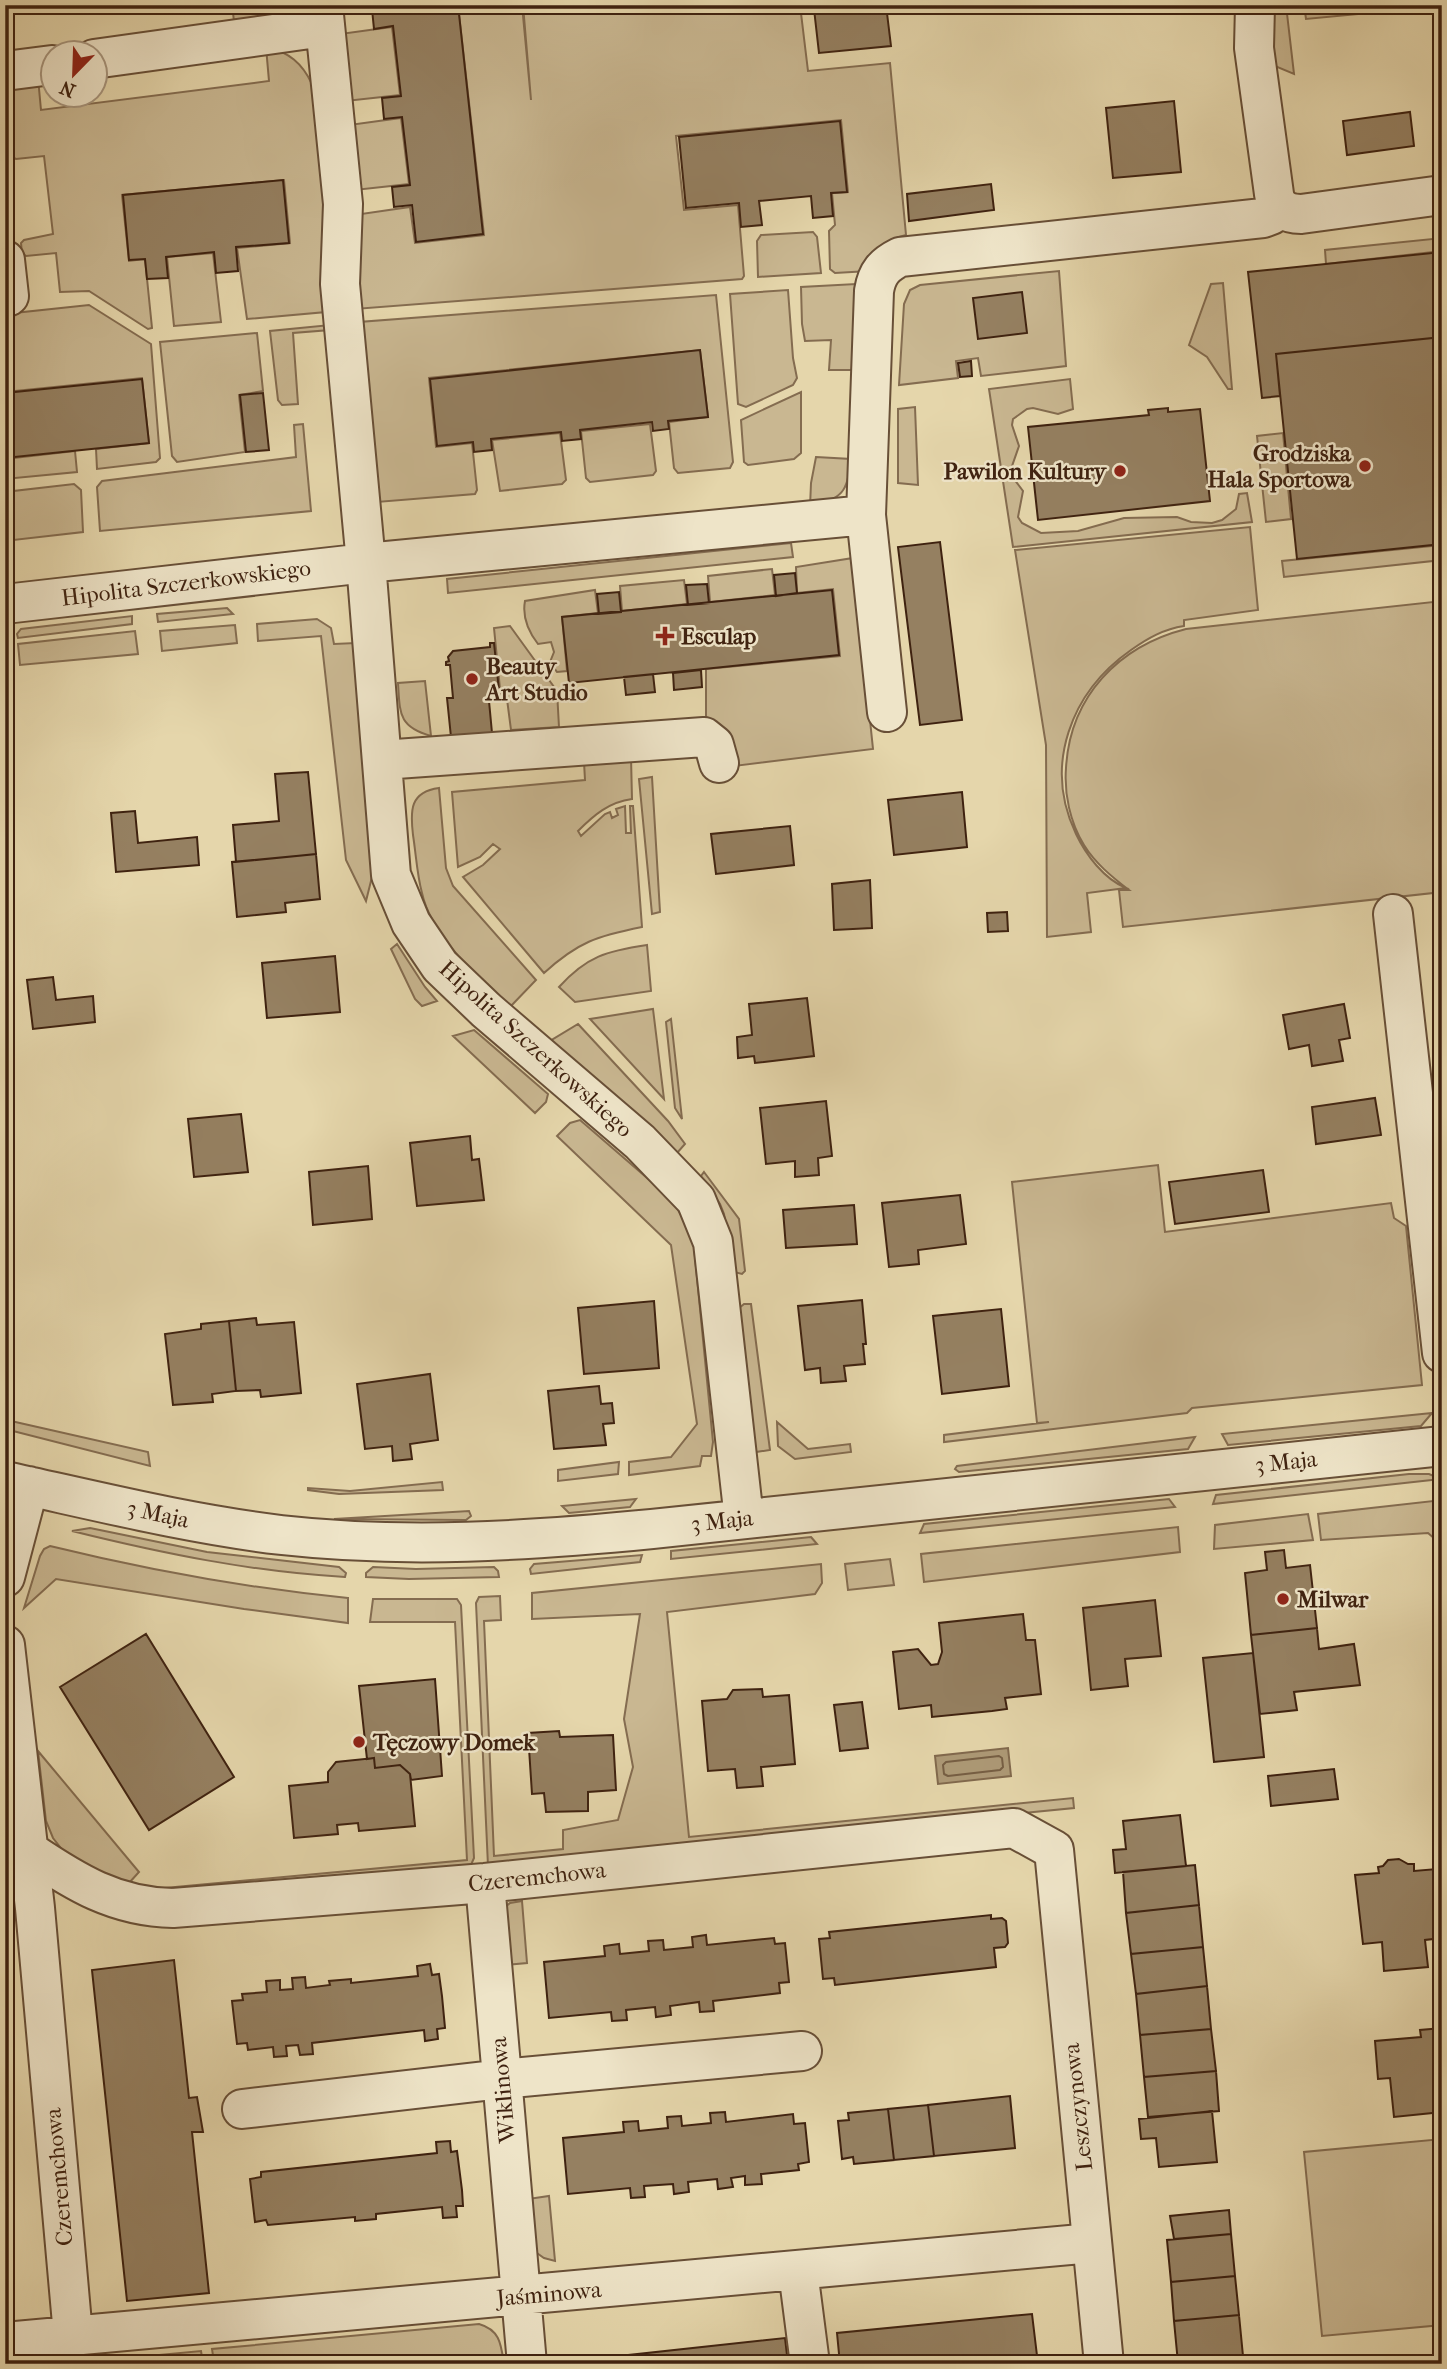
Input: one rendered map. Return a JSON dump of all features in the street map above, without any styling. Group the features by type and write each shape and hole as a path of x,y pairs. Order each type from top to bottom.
{"street":[{"path":"887,712 866,515 876,279 882,268 900,257 1271,215 1278,201 1254,48 1255,5"},
{"path":"108,56 323,16 343,204 340,284 366,563"},
{"path":"5,71 38,67"},
{"path":"1278,201 1290,213 1301,214 1442,195"},
{"name":"Hipolita Szczerkowskiego","path":"5,604 366,563 866,515"},
{"name":"Hipolita Szczerkowskiego","path":"366,563 391,875 411,923 440,966 486,1010 640,1142 696,1200 713,1242 744,1519"},
{"path":"382,760 704,737 713,745 719,763"},
{"path":"1393,914 1442,1353"},
{"name":"3 Maja","path":"17,1484 210,1525 284,1535 459,1544 539,1540 1442,1446"},
{"path":"5,1577 17,1484"},
{"name":"Czeremchowa","path":"5,1645 29,1851 74,2335"},
{"name":"Czeremchowa","path":"29,1851 65,1876 94,1891 149,1907 173,1908 485,1883 1014,1828 1054,1850"},
{"name":"Leszczynowa","path":"1054,1850 1104,2364"},
{"name":"Wiklinowa","path":"485,1883 527,2364"},
{"path":"242,2109 502,2079 802,2050"},
{"name":"Jaśminowa","path":"5,2342 1092,2243"},
{"path":"798,2271 810,2364"}],"shaded area":[{"path":"232,5 289,5 278,14 234,21"},
{"path":"458,5 522,5 531,100 523,5 800,5 808,71 890,63 906,235 886,242 875,256 869,271 835,273 830,269 829,231 835,225 832,193 848,192 841,120 676,136 684,210 738,205 744,276 742,279 355,309 354,215 410,207 415,243 484,235"},
{"path":"1270,5 1286,5 1294,74 1270,64"},
{"path":"1304,5 1442,5 1442,6 1306,19"},
{"path":"392,27 400,95 346,101 340,34"},
{"path":"266,47 294,60 312,84 329,228 326,312 247,319 237,248 290,243 284,180 122,195 129,261 145,259 152,328 148,329 89,291 60,292 56,253 26,256 22,253 21,243 24,240 53,234 44,156 16,159 10,155 7,104 13,90 21,84 38,78 38,108 41,110 108,108 108,101 269,81"},
{"path":"401,118 409,184 355,190 349,125"},
{"path":"813,232 817,237 821,273 758,277 757,241 761,235"},
{"path":"1442,238 1442,251 1326,264 1325,250"},
{"path":"213,253 221,322 174,326 167,257"},
{"path":"1059,271 1066,366 981,376 978,358 956,361 958,378 899,385 904,304 910,290 920,285"},
{"path":"1223,283 1232,389 1228,389 1207,357 1189,345 1211,284"},
{"path":"856,284 855,365 851,370 829,370 831,340 805,341 801,287"},
{"path":"788,290 797,378 793,385 746,407 738,404 730,294"},
{"path":"716,295 733,462 730,468 678,473 674,468 669,422 708,417 700,350 429,378 436,447 472,443 477,490 475,494 377,502 359,322"},
{"path":"89,305 151,344 160,458 156,462 97,469 96,449 149,443 142,378 5,392 5,314"},
{"path":"330,325 330,330 293,333 298,404 282,405 278,400 270,331"},
{"path":"257,333 263,391 239,395 245,452 177,462 172,456 160,342"},
{"path":"1070,379 1073,409 1058,414 1027,409 1013,419 1012,425 1019,446 1011,475 1023,491 1018,517 1022,523 1041,533 1078,531 1124,518 1177,517 1191,522 1212,523 1222,520 1236,509 1239,494 1247,493 1252,522 1013,547 989,389"},
{"path":"801,392 801,453 794,459 748,465 744,462 741,420"},
{"path":"915,407 918,485 898,483 898,409"},
{"path":"303,424 311,511 100,531 97,487 102,481 296,457 294,425"},
{"path":"650,424 656,471 653,475 590,482 586,478 581,431"},
{"path":"560,433 566,480 562,484 500,491 492,440"},
{"path":"1283,433 1291,519 1266,522 1257,436"},
{"path":"75,451 77,472 5,479 5,459"},
{"path":"816,457 851,459 848,480 841,492 836,497 810,507 811,483"},
{"path":"74,484 81,490 83,532 5,541 5,492"},
{"path":"1250,527 1258,610 1184,620 1184,626 1150,638 1110,667 1092,687 1079,708 1063,757 1062,782 1066,808 1076,834 1090,858 1110,879 1126,888 1087,893 1091,932 1047,937 1046,745 1015,550"},
{"path":"791,543 793,557 448,593 447,579"},
{"path":"1442,545 1442,560 1284,577 1282,561"},
{"path":"853,558 873,749 726,767 712,726 706,719 706,669 840,656 833,589 797,593 796,567"},
{"path":"772,569 775,595 710,602 708,576"},
{"path":"684,580 687,604 622,611 620,586"},
{"path":"595,590 598,613 562,617 567,671 557,672 550,662 554,652 551,642 538,644 529,629 524,613 525,601"},
{"path":"1442,601 1442,892 1123,927 1119,890 1129,890 1088,852 1072,817 1066,788 1070,742 1077,718 1102,678 1120,661 1140,648 1186,629"},
{"path":"227,608 233,614 158,622 157,614"},
{"path":"132,616 132,624 18,638 17,634 21,629"},
{"path":"317,619 331,628 334,644 356,643 376,861 366,901 346,860 321,636 258,641 257,624"},
{"path":"235,625 237,643 162,651 160,631"},
{"path":"510,626 557,691 559,727 511,730 507,699 501,699 494,628"},
{"path":"135,631 138,654 20,665 18,644"},
{"path":"425,681 431,736 407,723 399,703 398,683"},
{"path":"631,757 632,799 602,810 578,831 581,836 605,814 610,812 612,818 618,815 616,809 625,806 626,833 631,833 630,806 633,806 642,927 612,934 578,947 544,973 463,877 483,865 500,849 493,844 480,857 458,867 452,792 585,780 584,762"},
{"path":"652,777 660,912 652,914 639,779"},
{"path":"439,788 446,868 453,886 536,980 510,1007 458,955 435,925 427,909 418,872 412,810 417,798 429,790"},
{"path":"397,944 437,1001 422,1006 415,999 391,949"},
{"path":"647,945 651,991 575,1002 559,987 579,968 598,957"},
{"path":"653,1009 664,1099 590,1019"},
{"path":"671,1019 682,1119 675,1108 666,1022"},
{"path":"578,1024 668,1121 685,1144 677,1153 550,1041"},
{"path":"474,1030 548,1094 546,1102 535,1113 453,1036"},
{"path":"580,1120 661,1190 677,1208 687,1226 694,1247 713,1442 711,1456 702,1456 700,1466 629,1475 629,1462 671,1457 697,1424 671,1245 557,1136 570,1123"},
{"path":"1158,1165 1165,1232 1391,1203 1394,1218 1406,1226 1422,1385 1192,1408 1187,1413 944,1442 944,1435 1049,1422 1037,1423 1012,1182"},
{"path":"704,1172 739,1219 745,1271 742,1274 734,1272 724,1214 701,1176"},
{"path":"744,1304 751,1304 770,1450 756,1452 738,1309"},
{"path":"1432,1413 1421,1426 1228,1445 1222,1434"},
{"path":"11,1421 148,1452 150,1466 9,1430"},
{"path":"777,1422 808,1449 850,1444 851,1452 795,1459 778,1446"},
{"path":"1195,1437 1188,1449 959,1472 955,1469 957,1466"},
{"path":"619,1462 618,1474 558,1481 558,1470"},
{"path":"1429,1474 1441,1479 1213,1504 1216,1495"},
{"path":"442,1482 443,1490 339,1494 308,1490 350,1491"},
{"path":"636,1499 630,1507 569,1513 562,1506"},
{"path":"1169,1499 1175,1507 920,1533 924,1524"},
{"path":"1442,1500 1442,1545 1428,1533 1321,1540 1318,1514"},
{"path":"469,1511 471,1516 466,1520 334,1519"},
{"path":"1308,1514 1313,1540 1214,1549 1215,1525"},
{"path":"1178,1527 1180,1552 924,1582 921,1554"},
{"path":"90,1528 207,1552 339,1567 346,1573 345,1577 242,1566 139,1547 72,1531"},
{"path":"811,1537 817,1544 671,1559 671,1551"},
{"path":"50,1546 198,1577 348,1598 348,1623 56,1579 24,1608 40,1556 44,1549"},
{"path":"642,1555 640,1562 531,1574 530,1569 534,1564"},
{"path":"890,1559 894,1585 848,1590 845,1564"},
{"path":"821,1564 822,1583 815,1594 667,1612 689,1837 1073,1798 1074,1808 488,1866 476,1603 479,1597 500,1596 501,1620 484,1621 494,1856 563,1849 563,1830 618,1820 633,1767 624,1719 640,1614 532,1619 532,1593"},
{"path":"373,1567 494,1567 499,1577 366,1577 366,1573"},
{"path":"373,1599 457,1599 461,1605 474,1858 470,1867 163,1892 165,1888 467,1860 455,1622 370,1622"},
{"path":"38,1751 139,1872 129,1883 89,1872 64,1852 53,1838 46,1821"},
{"path":"522,1901 527,1963 505,1965 502,1910 510,1903"},
{"path":"1442,2139 1442,2325 1322,2336 1304,2152"},
{"path":"549,2196 555,2261 534,2251 528,2199"},
{"path":"479,2324 495,2334 504,2364 214,2364 212,2349"},
{"path":"201,2351 203,2364 63,2364"}],"water":[{"path":"1008,1748 1011,1776 938,1784 935,1756"}],"building":[{"path":"389,5 458,5 483,234 416,242 412,205 394,207 392,187 410,185 402,117 384,119 382,98 401,96 393,26 374,29 372,9"},
{"path":"886,5 891,46 819,53 814,9"},
{"path":"1174,101 1181,172 1113,178 1106,108"},
{"path":"1410,112 1414,146 1347,155 1343,121"},
{"path":"840,121 847,192 831,193 833,216 813,218 811,196 759,201 762,225 741,227 739,203 686,208 679,137"},
{"path":"283,180 289,243 236,247 238,271 216,273 214,252 166,257 168,278 147,279 145,259 129,260 123,195"},
{"path":"991,184 994,210 909,221 907,194"},
{"path":"1442,252 1442,337 1276,354 1280,396 1262,398 1248,272"},
{"path":"1022,292 1027,333 978,339 973,298"},
{"name":"Grodziska Hala Sportowa","path":"1442,337 1442,544 1297,559 1276,354"},
{"path":"700,350 708,417 668,421 669,429 653,431 652,422 580,430 581,439 562,441 561,432 491,439 492,450 474,452 473,442 437,446 430,379"},
{"path":"971,361 972,376 960,377 958,363"},
{"path":"142,379 149,443 5,458 5,393"},
{"path":"263,393 269,450 246,452 240,395"},
{"name":"Pawilon Kultury","path":"1168,408 1168,412 1200,409 1210,501 1038,520 1028,427 1149,415 1148,410"},
{"path":"940,542 962,720 920,725 898,547"},
{"path":"795,573 797,593 776,596 774,575"},
{"path":"707,584 709,603 688,605 686,585"},
{"path":"832,590 839,655 569,683 562,617"},
{"path":"619,592 621,612 599,614 597,594"},
{"path":"490,643 494,643 500,700 489,701 492,733 451,737 447,698 453,698 450,665 446,665 448,657 453,651 490,647"},
{"path":"701,670 702,687 674,690 673,673"},
{"path":"653,674 655,692 626,695 624,677"},
{"path":"308,772 316,854 236,862 233,825 279,821 275,774"},
{"path":"962,792 967,847 894,855 888,800"},
{"path":"135,811 138,843 197,837 199,865 116,872 111,813"},
{"path":"790,826 794,865 716,874 711,834"},
{"path":"316,854 320,899 285,903 286,912 237,917 232,862"},
{"path":"870,880 872,928 834,930 832,884"},
{"path":"1007,912 1008,931 988,932 987,913"},
{"path":"335,956 340,1012 267,1018 262,963"},
{"path":"53,977 56,1000 93,996 95,1022 33,1029 27,980"},
{"path":"807,998 814,1056 755,1063 754,1056 738,1058 737,1037 752,1035 749,1004"},
{"path":"1344,1004 1350,1038 1339,1040 1343,1061 1312,1066 1309,1045 1289,1049 1283,1015"},
{"path":"1375,1098 1381,1135 1316,1144 1312,1107"},
{"path":"826,1101 832,1156 818,1158 819,1175 795,1177 795,1161 766,1164 760,1108"},
{"path":"241,1114 248,1172 194,1177 188,1119"},
{"path":"470,1136 472,1160 479,1159 484,1200 417,1206 410,1143"},
{"path":"368,1166 372,1219 313,1225 309,1172"},
{"path":"1263,1170 1269,1212 1175,1224 1169,1182"},
{"path":"960,1195 966,1244 918,1250 919,1264 889,1267 882,1203"},
{"path":"854,1205 857,1244 786,1248 783,1210"},
{"path":"862,1300 865,1364 844,1366 846,1381 821,1383 820,1368 805,1370 798,1306"},
{"path":"654,1301 659,1368 584,1374 578,1308"},
{"path":"1001,1309 1009,1386 942,1394 933,1316"},
{"path":"256,1318 257,1325 294,1322 301,1393 261,1397 260,1390 236,1391 229,1321"},
{"path":"229,1321 236,1391 212,1394 213,1402 173,1405 165,1334 201,1329 201,1324"},
{"path":"430,1374 438,1440 410,1444 412,1459 393,1461 392,1446 365,1449 357,1384"},
{"path":"599,1386 601,1404 612,1403 614,1423 603,1424 606,1445 554,1449 548,1391"},
{"path":"1284,1550 1286,1568 1310,1565 1317,1628 1251,1635 1245,1573 1267,1570 1265,1552"},
{"path":"1155,1600 1161,1656 1125,1659 1128,1686 1091,1690 1083,1608"},
{"path":"1023,1614 1026,1640 1035,1640 1041,1694 1005,1698 1007,1709 992,1711 932,1717 931,1705 899,1709 893,1652 918,1649 931,1665 938,1664 942,1652 939,1623"},
{"path":"1317,1628 1319,1649 1354,1644 1360,1685 1294,1692 1297,1710 1260,1714 1251,1635"},
{"path":"146,1634 234,1777 149,1830 60,1687"},
{"path":"1253,1653 1264,1757 1214,1762 1203,1658"},
{"path":"435,1679 442,1776 411,1780 410,1774 400,1765 375,1768 374,1758 367,1759 359,1686"},
{"path":"762,1689 763,1697 789,1695 795,1764 761,1767 763,1786 737,1788 735,1769 708,1771 702,1701 727,1699 733,1690"},
{"path":"862,1702 868,1748 840,1751 834,1705"},
{"path":"559,1731 560,1737 613,1735 616,1790 588,1792 588,1811 546,1812 544,1793 532,1794 528,1733"},
{"path":"374,1758 375,1768 400,1765 410,1774 415,1826 359,1831 358,1823 337,1825 338,1834 294,1838 289,1786 328,1782 328,1772 336,1762"},
{"path":"1334,1769 1338,1799 1271,1806 1268,1776"},
{"path":"1180,1815 1186,1866 1115,1873 1113,1850 1126,1849 1123,1821"},
{"path":"1399,1859 1414,1864 1414,1871 1437,1869 1442,1938 1425,1940 1428,1967 1384,1971 1382,1942 1363,1944 1355,1875 1379,1873 1378,1867 1388,1860"},
{"path":"1195,1865 1199,1905 1126,1913 1123,1872"},
{"path":"1199,1905 1203,1947 1131,1954 1126,1913"},
{"path":"991,1915 991,1919 1002,1918 1006,1921 1008,1943 1005,1947 994,1948 996,1967 835,1985 834,1978 823,1979 819,1939 830,1938 829,1932"},
{"path":"706,1935 707,1945 774,1938 775,1944 785,1943 789,1982 779,1983 780,1993 713,2001 714,2011 700,2012 699,2002 670,2006 671,2015 656,2017 655,2007 626,2010 627,2020 612,2021 611,2012 549,2018 544,1962 605,1956 604,1946 619,1944 620,1954 649,1951 648,1941 663,1940 664,1950 693,1947 692,1937"},
{"path":"1203,1947 1207,1986 1136,1994 1131,1954"},
{"path":"174,1960 189,2098 197,2097 203,2132 192,2132 209,2293 127,2301 92,1970"},
{"path":"430,1964 432,1975 439,1974 442,1996 445,2028 437,2029 438,2039 425,2041 424,2030 312,2043 313,2054 300,2055 298,2045 286,2046 287,2056 274,2057 273,2047 248,2050 247,2043 237,2044 232,2001 243,2000 242,1994 267,1992 266,1981 280,1980 280,1990 293,1989 292,1978 305,1977 306,1988 330,1985 329,1981 351,1979 351,1983 418,1976 417,1966"},
{"path":"1207,1986 1211,2029 1140,2035 1136,1994"},
{"path":"1442,2028 1442,2112 1394,2117 1390,2078 1378,2079 1375,2041 1421,2037 1420,2030"},
{"path":"1211,2029 1216,2071 1144,2077 1140,2035"},
{"path":"1216,2071 1219,2111 1148,2117 1144,2077"},
{"path":"1010,2096 1015,2148 934,2156 928,2105"},
{"path":"928,2105 934,2156 894,2160 888,2109"},
{"path":"888,2109 894,2160 854,2164 853,2157 842,2159 838,2121 849,2120 848,2113"},
{"path":"1212,2111 1217,2162 1159,2167 1156,2138 1141,2139 1139,2119"},
{"path":"725,2112 726,2122 793,2114 794,2124 805,2123 809,2162 798,2164 799,2170 761,2174 762,2184 745,2185 745,2176 731,2178 733,2187 718,2189 717,2179 688,2182 689,2192 674,2194 673,2184 644,2186 645,2197 631,2198 630,2188 568,2194 563,2138 624,2132 623,2122 638,2121 639,2131 668,2128 667,2117 681,2116 682,2126 711,2123 710,2113"},
{"path":"450,2141 451,2152 457,2151 462,2190 463,2206 456,2206 457,2217 443,2218 442,2207 376,2214 376,2219 355,2221 355,2217 268,2225 266,2220 255,2222 250,2179 261,2177 261,2172 437,2153 436,2142"},
{"path":"1229,2210 1231,2234 1174,2239 1170,2216"},
{"path":"1231,2234 1235,2276 1171,2282 1167,2240"},
{"path":"1235,2276 1239,2315 1174,2321 1171,2282"},
{"path":"1032,2314 1038,2364 840,2364 837,2333"},
{"path":"1239,2315 1243,2356 1178,2363 1174,2321"},
{"path":"785,2338 788,2364 592,2364 592,2359"},
{"path":"1243,2356 1244,2364 1178,2364 1178,2363"}],"place":[{"name":"Grodziska Hala Sportowa","path":"1365,466"},
{"name":"Pawilon Kultury","path":"1120,471"},
{"name":"Esculap","path":"665,636"},
{"name":"Beauty Art Studio","path":"472,679"},
{"name":"Milwar","path":"1283,1599"},
{"name":"Tęczowy Domek","path":"359,1742"}]}
